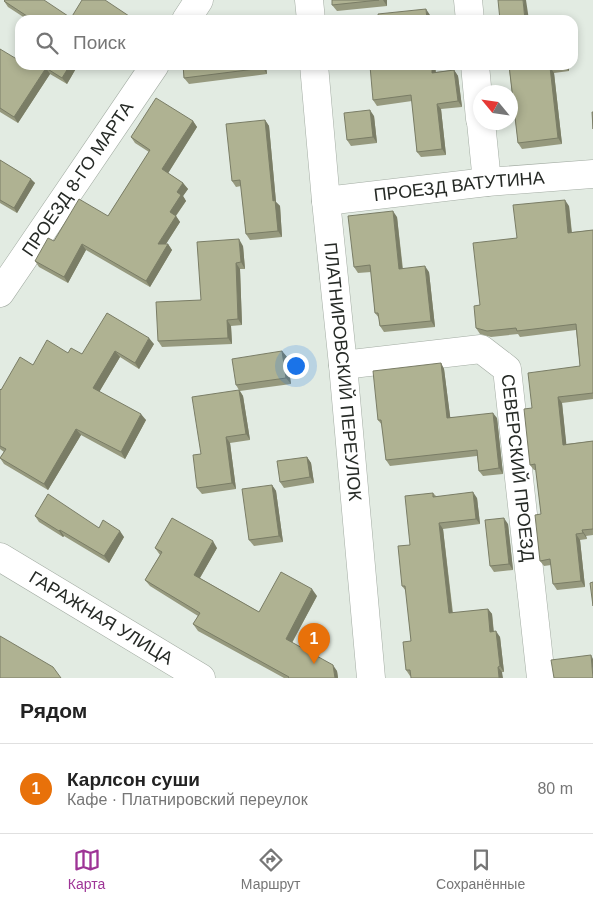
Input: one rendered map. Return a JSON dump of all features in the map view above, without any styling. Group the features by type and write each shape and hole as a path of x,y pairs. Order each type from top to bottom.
{"street":[{"path":"189,15 199,0"},
{"path":"309,0 310,15"},
{"path":"468,0 470,15"},
{"name":"ПРОЕЗД 8-ГО МАРТА","path":"0,293 152,70"},
{"name":"ПЛАТНИРОВСКИЙ ПЕРЕУЛОК","path":"314,70 371,678"},
{"path":"476,70 477,85"},
{"path":"482,130 487,182"},
{"name":"ПРОЕЗД ВАТУТИНА","path":"326,201 487,182 593,174"},
{"name":"СЕВЕРСКИЙ ПРОЕЗД","path":"343,365 481,349 507,369 540,678"},
{"name":"ГАРАЖНАЯ УЛИЦА","path":"0,557 166,668 201,678"}],"building":[{"path":"44,0 66,15 25,15 4,1"},
{"path":"82,0 105,0 128,15 73,15"},
{"path":"332,0 379,0 332,5"},
{"path":"498,0 523,0 524,15 500,15"},
{"path":"426,9 427,15 378,15"},
{"path":"0,49 15,58 15,70 45,70 14,117 0,108"},
{"path":"49,70 67,70 62,78"},
{"path":"183,70 247,70 184,78"},
{"path":"370,70 432,70 432,73 454,70 458,101 437,104 442,149 417,152 411,95 373,100"},
{"path":"510,70 550,70 558,138 518,143 518,85 511,85"},
{"path":"156,98 193,121 162,169 183,183 177,192 181,195 170,212 176,216 158,244 168,244 146,281 82,244 64,277 35,261 48,238 54,241 79,199 108,216 150,150 131,137"},
{"path":"370,110 373,137 347,140 344,113"},
{"path":"265,120 278,231 246,234 240,180 232,181 226,124"},
{"path":"0,160 31,179 14,208 0,200"},
{"path":"565,200 568,233 593,230 593,393 558,397 563,445 593,441 593,529 582,530 583,533 576,534 581,581 553,584 550,559 540,561 535,515 541,514 535,464 530,465 524,409 532,408 528,373 580,366 576,324 517,331 516,328 487,331 476,328 474,306 480,305 473,243 517,238 513,205"},
{"path":"393,211 399,269 425,266 431,321 380,326 378,313 375,313 370,265 354,267 348,216"},
{"path":"239,239 241,262 236,263 238,319 227,320 228,338 158,341 156,302 201,300 197,242"},
{"path":"107,313 149,338 135,363 115,351 93,388 141,414 121,452 76,429 44,484 0,458 6,449 0,446 0,389 20,357 33,365 47,340 68,353 71,348 82,354"},
{"path":"282,351 286,378 236,385 232,359"},
{"path":"441,363 447,418 493,413 499,468 479,471 477,450 386,460 381,420 378,420 373,371"},
{"path":"239,390 246,434 226,437 232,483 197,488 193,455 201,454 192,397"},
{"path":"307,457 310,477 280,482 277,461"},
{"path":"272,485 279,536 249,540 242,489"},
{"path":"473,492 476,519 439,523 449,613 488,609 490,632 496,631 500,666 498,667 499,678 411,678 410,670 406,670 403,642 411,641 405,586 402,586 398,546 410,545 405,496 433,493 433,497"},
{"path":"48,494 99,528 103,520 120,531 104,556 35,516"},
{"path":"172,518 213,541 194,575 259,612 281,572 312,589 286,639 333,665 335,678 288,678 193,624 200,613 145,580 162,552 155,548"},
{"path":"504,518 509,564 490,566 485,520"},
{"path":"593,582 593,606 590,583"},
{"path":"0,636 53,667 61,678 0,678"},
{"path":"591,655 593,678 554,678 551,660"}],"place":[{"name":"Карлсон суши","path":"314,664"}]}
